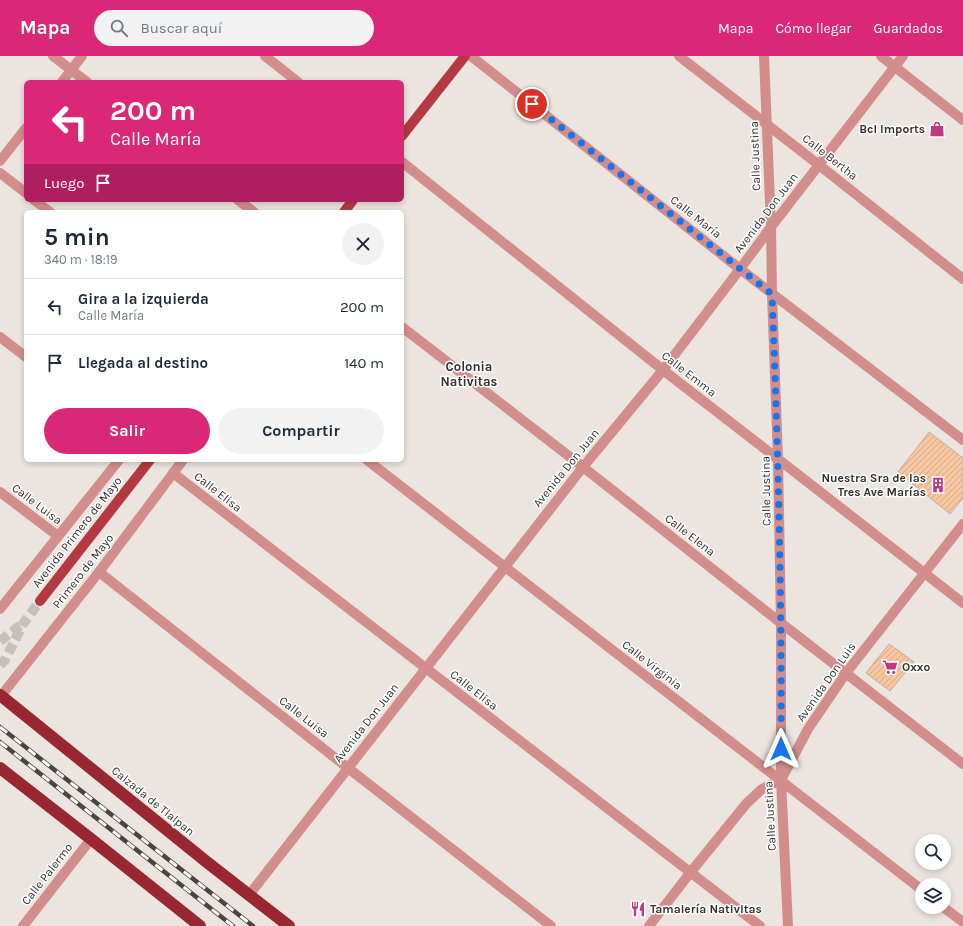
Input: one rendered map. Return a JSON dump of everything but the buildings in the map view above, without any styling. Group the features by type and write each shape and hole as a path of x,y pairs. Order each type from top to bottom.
{"highway":[{"name":"Calzada de Tlalpan","path":"1,696 208,863 289,926"},
{"path":"0,768 200,926"}],"main road":[{"path":"404,133 465,56"},
{"name":"Avenida Primero de Mayo","path":"40,601 148,462"}],"street":[{"path":"54,56 84,80"},
{"path":"64,80 82,56"},
{"path":"265,56 295,80"},
{"name":"Calle María","path":"472,56 740,269 963,440"},
{"name":"Calle Bertha","path":"679,56 963,279"},
{"name":"Calle Justina","path":"764,56 778,459 781,623 781,780 788,926"},
{"path":"881,56 963,120"},
{"name":"Avenida Don Juan","path":"249,895 504,567 583,467 663,370 903,56"},
{"path":"0,161 24,131"},
{"name":"Calle Emma","path":"404,164 663,370 963,603"},
{"path":"0,173 24,192"},
{"path":"37,202 47,210"},
{"path":"241,202 251,210"},
{"name":"Calle Elena","path":"404,329 963,764"},
{"path":"0,337 24,355"},
{"path":"0,609 117,462"},
{"name":"Primero de Mayo","path":"1,696 99,572 181,462"},
{"name":"Calle Virginia","path":"370,462 915,885"},
{"name":"Calle Elisa","path":"173,473 760,926"},
{"name":"Calle Luisa","path":"0,492 58,536"},
{"name":"Avenida Don Luis","path":"781,780 808,729 846,673 963,524"},
{"name":"Calle Luisa","path":"99,572 551,926"},
{"path":"649,926 746,804 762,788 781,780"},
{"name":"Calle Palermo","path":"23,926 91,839"},
{"path":"951,913 963,922"}],"tunnel":[{"path":"0,665 5,660 23,624 40,601"},
{"path":"0,641 21,625"}],"railway":[{"path":"0,727 253,926"},
{"path":"0,742 233,926"}],"place":[{"name":"Bcl Imports","path":"937,129"},
{"name":"Nuestra Sra de las Tres Ave Marías","path":"938,485"},
{"name":"Oxxo","path":"890,667"},
{"name":"Tamalería Nativitas","path":"638,909"}],"district":[{"name":"Colonia Nativitas","path":"469,374"}],"route":[{"path":"532,104 772,294 781,623 781,749"}]}
